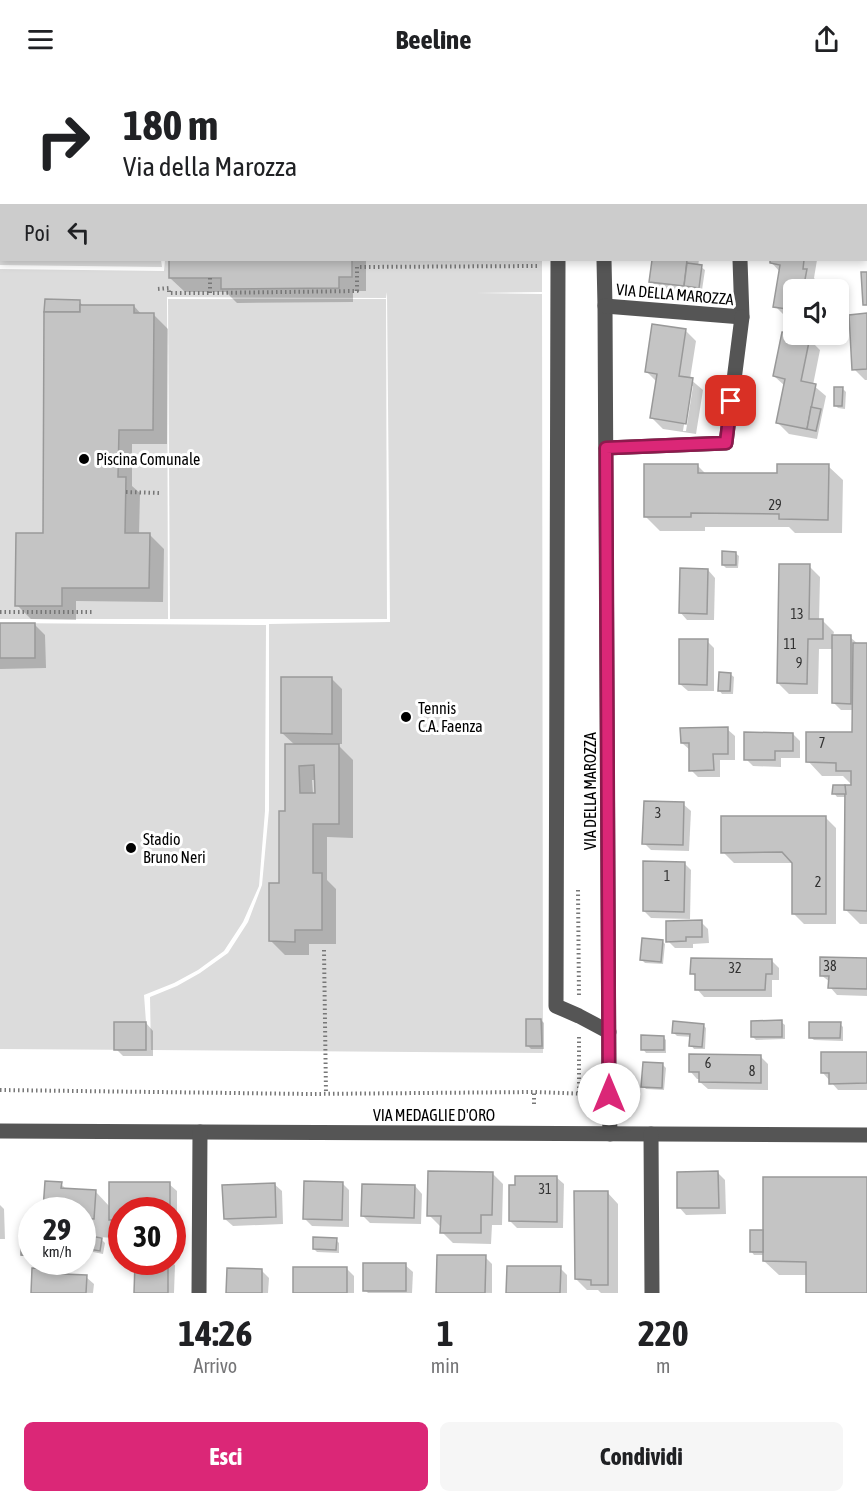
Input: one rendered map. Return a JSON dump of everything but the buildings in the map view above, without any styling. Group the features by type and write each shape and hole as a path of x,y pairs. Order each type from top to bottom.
{"street":[{"name":"VIA DELLA MAROZZA","path":"604,261 610,1134"},
{"name":"VIA DELLA MAROZZA","path":"606,448 726,443 742,317 740,261"},
{"path":"558,263 556,1006 609,1032"},
{"name":"VIA DELLA MAROZZA","path":"605,306 742,317"},
{"name":"VIA MEDAGLIE D'ORO","path":"0,1131 867,1136"},
{"path":"199,1293 200,1132"},
{"path":"651,1134 652,1293"}],"path":[{"path":"158,289 169,288 169,293 357,291 357,267 558,263"},
{"path":"210,278 210,293"},
{"path":"126,492 159,493"},
{"path":"35,606 35,612"},
{"path":"0,612 92,612"},
{"path":"324,950 326,1094"},
{"path":"0,1090 326,1094 534,1092 594,1094"},
{"path":"534,1092 534,1104"}],"shaded area":[{"path":"0,261 161,261 162,267 0,265"},
{"name":"Tennis C.A. Faenza","path":"165,261 542,261 542,292 476,293 542,294 543,1053 151,1050 150,997 177,986 228,953 248,922 262,885 269,810 269,624 390,622 387,292 386,298 167,297 168,619 0,619 0,269 164,271"},
{"path":"168,299 386,299 387,619 170,619"},
{"name":"Stadio Bruno Neri","path":"0,623 266,625 265,811 259,886 243,922 224,951 198,970 144,995 146,1050 0,1049"}],"place":[{"name":"Piscina Comunale","path":"84,459"},
{"name":"Tennis C.A. Faenza","path":"406,717"},
{"name":"Stadio Bruno Neri","path":"131,848"}],"route":[{"path":"609,1094 606,448 726,443 731,401"}]}
